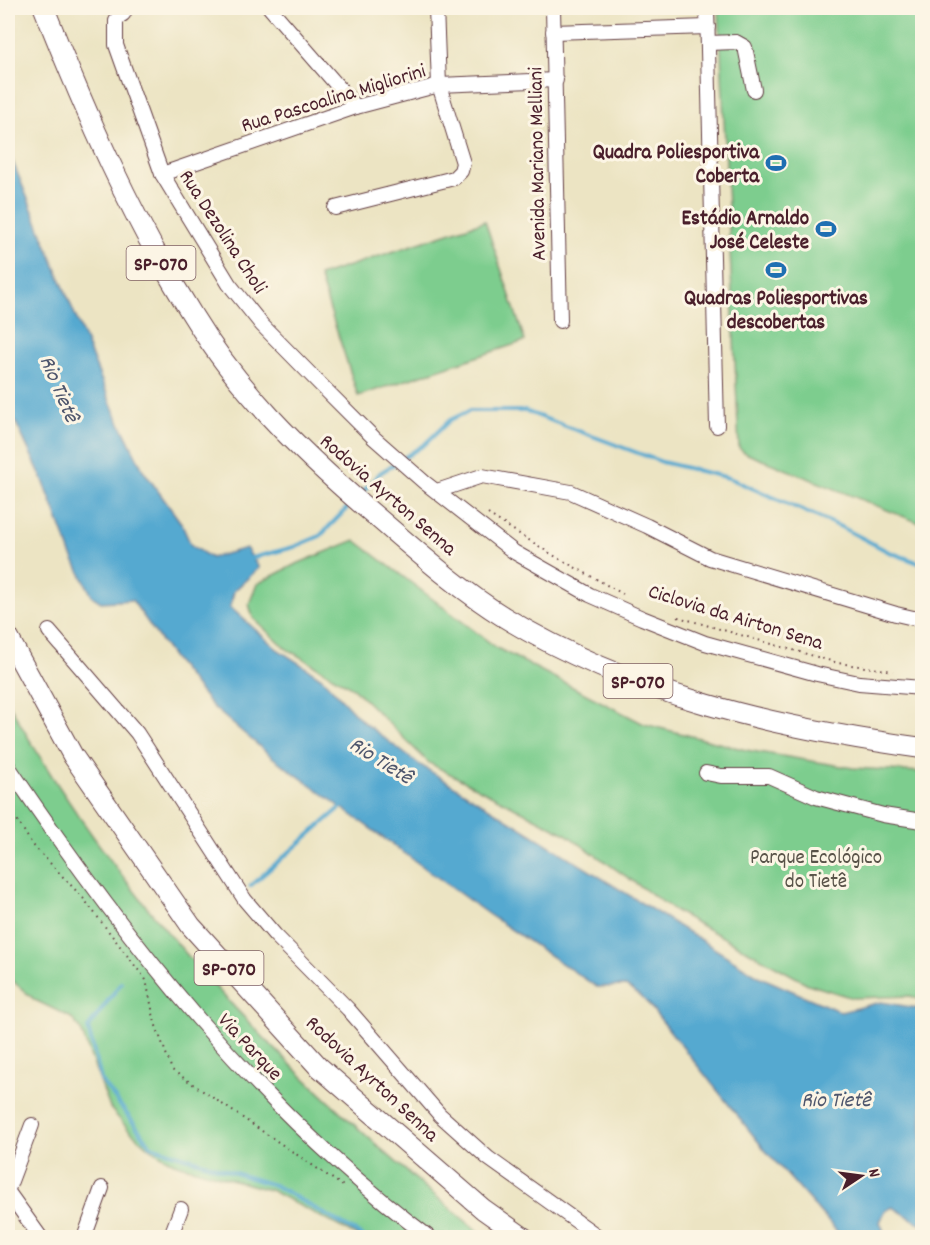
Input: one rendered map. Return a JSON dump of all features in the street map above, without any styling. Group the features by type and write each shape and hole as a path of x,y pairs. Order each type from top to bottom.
{"highway":[{"name":"Rodovia Ayrton Senna","path":"44,8 93,129 147,239 194,319 229,368 274,422 336,481 442,573 504,617 569,652 632,679 705,705 753,718 837,736 922,748"},
{"name":"Rodovia Ayrton Senna","path":"8,637 73,756 191,926 318,1066 483,1209 524,1238"}],"street":[{"path":"270,8 356,107"},
{"path":"335,208 454,177 461,171 462,164 439,85 436,8"},
{"name":"Avenida Mariano Melliani","path":"553,8 560,321"},
{"path":"707,8 717,426"},
{"name":"Rua Dezolina Choli","path":"122,9 116,21 116,45 162,174 235,292 262,325 374,438 424,482 514,552 590,595 642,618 705,643 817,674 860,682 922,688"},
{"path":"553,32 708,27"},
{"path":"708,43 736,42 745,47 750,60 754,90"},
{"name":"Rua Pascoalina Migliorini","path":"162,174 356,107 439,85 556,80"},
{"path":"437,491 482,476 571,492 647,526 710,558 922,620"},
{"path":"49,631 136,733 245,900 275,935 348,1009 440,1115 488,1158 600,1238"},
{"name":"Via Parque","path":"8,766 65,851 192,1013 280,1108 402,1217 430,1238"},
{"path":"706,773 721,776 769,776 816,797 883,815 922,821"},
{"path":"32,1125 12,1157 8,1190 41,1238"},
{"path":"84,1238 102,1188"},
{"path":"170,1238 181,1209"}],"path":[{"name":"Ciclovia da Airton Sena","path":"483,511 551,554 624,594"},
{"name":"Ciclovia da Airton Sena","path":"678,617 838,663 901,672"},
{"path":"8,805 32,844 83,898 147,980 155,1023 172,1070 352,1192"}],"green space":[{"name":"Estádio Arnaldo José Celeste","path":"922,8 922,524 745,453 739,448 719,10"},
{"path":"485,221 525,341 358,396 319,276"},
{"name":"Parque Ecológico do Tietê","path":"355,540 497,648 644,724 746,750 853,768 922,772 922,1000 910,996 853,998 808,984 677,912 564,833 429,763 353,688 285,648 253,618 249,604 257,584 294,565"},
{"path":"8,702 54,779 105,854 161,924 221,992 283,1057 349,1120 485,1237 359,1237 272,1191 174,1163 149,1148 128,1129 110,1108 80,1028 70,1017 35,1000 8,977"}],"water":[{"name":"Rio Tietê","path":"8,150 114,411 143,470 181,523 191,545 211,558 246,548 259,568 234,591 230,607 277,649 322,678 362,721 417,763 760,977 841,1012 881,1002 922,1009 922,1225 893,1207 885,1211 880,1222 886,1237 842,1237 765,1150 646,1001 626,986 597,987 488,914 272,757 213,707 173,658 132,600 101,602 92,596 71,554 43,480 8,406"}],"waterway":[{"path":"402,459 425,444 450,420 469,411 525,411 662,462 729,478 841,527 889,552 922,564"},
{"path":"359,496 380,473 396,463"},
{"path":"248,559 294,547 320,536 352,503"},
{"path":"250,886 345,804"},
{"path":"121,983 88,1028 101,1080 151,1146 276,1186 366,1238"}],"place":[{"name":"Quadra Poliesportiva Coberta","path":"776,163"},
{"name":"Estádio Arnaldo José Celeste","path":"826,229"},
{"name":"Quadras Poliesportivas descobertas","path":"776,270"}]}
